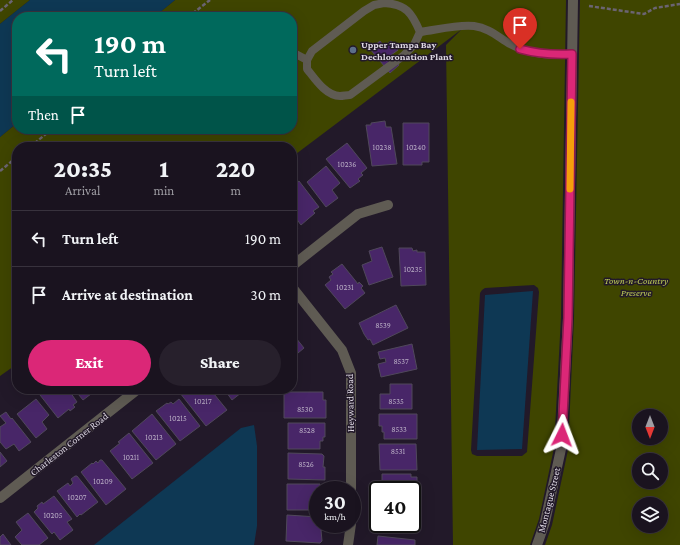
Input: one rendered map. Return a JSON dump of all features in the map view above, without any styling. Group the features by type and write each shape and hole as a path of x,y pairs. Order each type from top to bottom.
{"street":[{"name":"Montague Street","path":"537,545 545,522 561,449 568,318 573,0"},
{"path":"297,262 358,214 388,205"},
{"name":"Heyward Road","path":"297,293 342,350 351,373 351,481"},
{"name":"Charleston Corner Road","path":"0,498 132,394"},
{"path":"348,545 349,533"}],"lane":[{"path":"394,3 404,8 411,14 420,32 414,45 404,56 350,94 339,96 329,92 317,82 307,69 307,60 312,51 374,5 394,3"},
{"path":"420,32 452,27 474,26 489,30 508,43 536,54 572,54"},
{"path":"297,55 307,60"}],"path":[{"path":"0,10 13,0"},
{"path":"194,12 210,0"},
{"path":"589,6 644,14 655,8 680,4"},
{"path":"36,142 46,134"},
{"path":"0,170 12,161"}],"green space":[{"path":"0,0 30,0 15,12 12,12 12,14 0,24"},
{"path":"175,0 566,0 561,317 554,448 539,519 530,545 453,545 446,45 462,29 297,153 297,142 12,142 12,368 0,376 0,137 12,127 12,134 297,134 297,12 160,12","holes":["534,285 538,288 539,292 527,452 522,456 477,456 472,454 471,450 480,293 485,288"]},
{"name":"Town-n-Country Preserve","path":"580,0 680,0 680,545 545,545 552,525 568,450 574,318"}],"water":[{"path":"30,0 175,0 160,12 15,12"},
{"path":"12,14 12,127 0,137 0,24"},
{"path":"533,291 522,449 477,450 485,295"},
{"path":"254,425 257,446 257,526 254,545 94,545 241,428"}],"building":[{"path":"380,41 384,46 391,41 398,50 391,55 399,65 390,73 370,49"},
{"path":"385,121 386,127 391,127 397,164 372,166 366,125"},
{"path":"403,123 429,123 429,162 422,162 422,165 403,165"},
{"path":"347,143 367,168 361,173 363,175 358,179 360,181 350,188 326,159"},
{"path":"326,166 340,183 332,190 338,198 326,207 307,182"},
{"path":"299,181 319,207 313,211 315,213 301,225 297,220 297,182"},
{"path":"382,247 393,277 369,285 362,265 372,261 369,251"},
{"path":"399,248 412,248 413,251 417,250 417,252 425,252 426,285 401,286"},
{"path":"342,264 358,284 359,282 363,286 361,288 365,293 345,309 325,285 331,280 329,277 333,274 331,272"},
{"path":"396,305 408,328 373,345 370,339 368,340 364,334 359,323"},
{"path":"297,339 304,348 297,354"},
{"path":"412,344 417,369 381,377 378,364 386,362 385,358 380,359 378,352"},
{"path":"390,384 412,384 412,409 380,409 380,394 390,394"},
{"path":"297,392 323,392 323,400 326,400 326,418 284,418 284,394 297,394"},
{"path":"71,394 77,402 73,405 75,407 70,411 69,409 58,418 40,395"},
{"path":"78,394 91,394 83,400"},
{"path":"181,394 214,394 227,410 206,426"},
{"path":"228,394 240,394 232,400"},
{"path":"36,399 49,415 42,422 47,429 36,438 17,414"},
{"path":"179,399 200,426 180,441 156,411 167,403 168,404 171,402 173,404"},
{"path":"6,412 31,442 19,451 14,444 6,449 0,442 0,427 6,423 0,416"},
{"path":"152,414 176,444 156,460 132,431"},
{"path":"379,414 417,414 417,439 384,439 382,426 379,426"},
{"path":"288,423 325,423 325,437 323,437 323,441 320,441 320,449 288,449"},
{"path":"129,433 153,463 132,479 110,451"},
{"path":"379,444 416,444 417,470 380,470"},
{"path":"0,452 7,461 0,467"},
{"path":"288,453 322,454 324,456 323,467 325,467 325,480 288,479"},
{"path":"102,460 126,489 106,505 81,472 92,463 93,464 96,461 98,463"},
{"path":"382,474 411,474 411,477 417,477 417,481 382,481"},
{"path":"77,476 98,502 77,517 57,491 68,483 70,486 73,483 71,479"},
{"path":"287,484 309,484 309,510 287,510"},
{"path":"54,496 72,519 67,522 73,530 60,540 54,532 52,534 34,512 38,508 37,506 42,502 43,504"},
{"path":"28,513 48,538 39,545 22,545 15,537 22,530 16,522"},
{"path":"287,515 309,516 309,533 321,533 322,541 320,543 286,541"},
{"path":"3,534 11,545 0,545 0,537"},
{"path":"378,536 415,540 415,545 377,545"}],"slow traffic":[{"path":"570,189 571,102"}],"place":[{"name":"Upper Tampa Bay Dechloronation Plant","path":"353,50"}],"route":[{"path":"520,49 536,54 572,54 568,318 562,435"}]}
